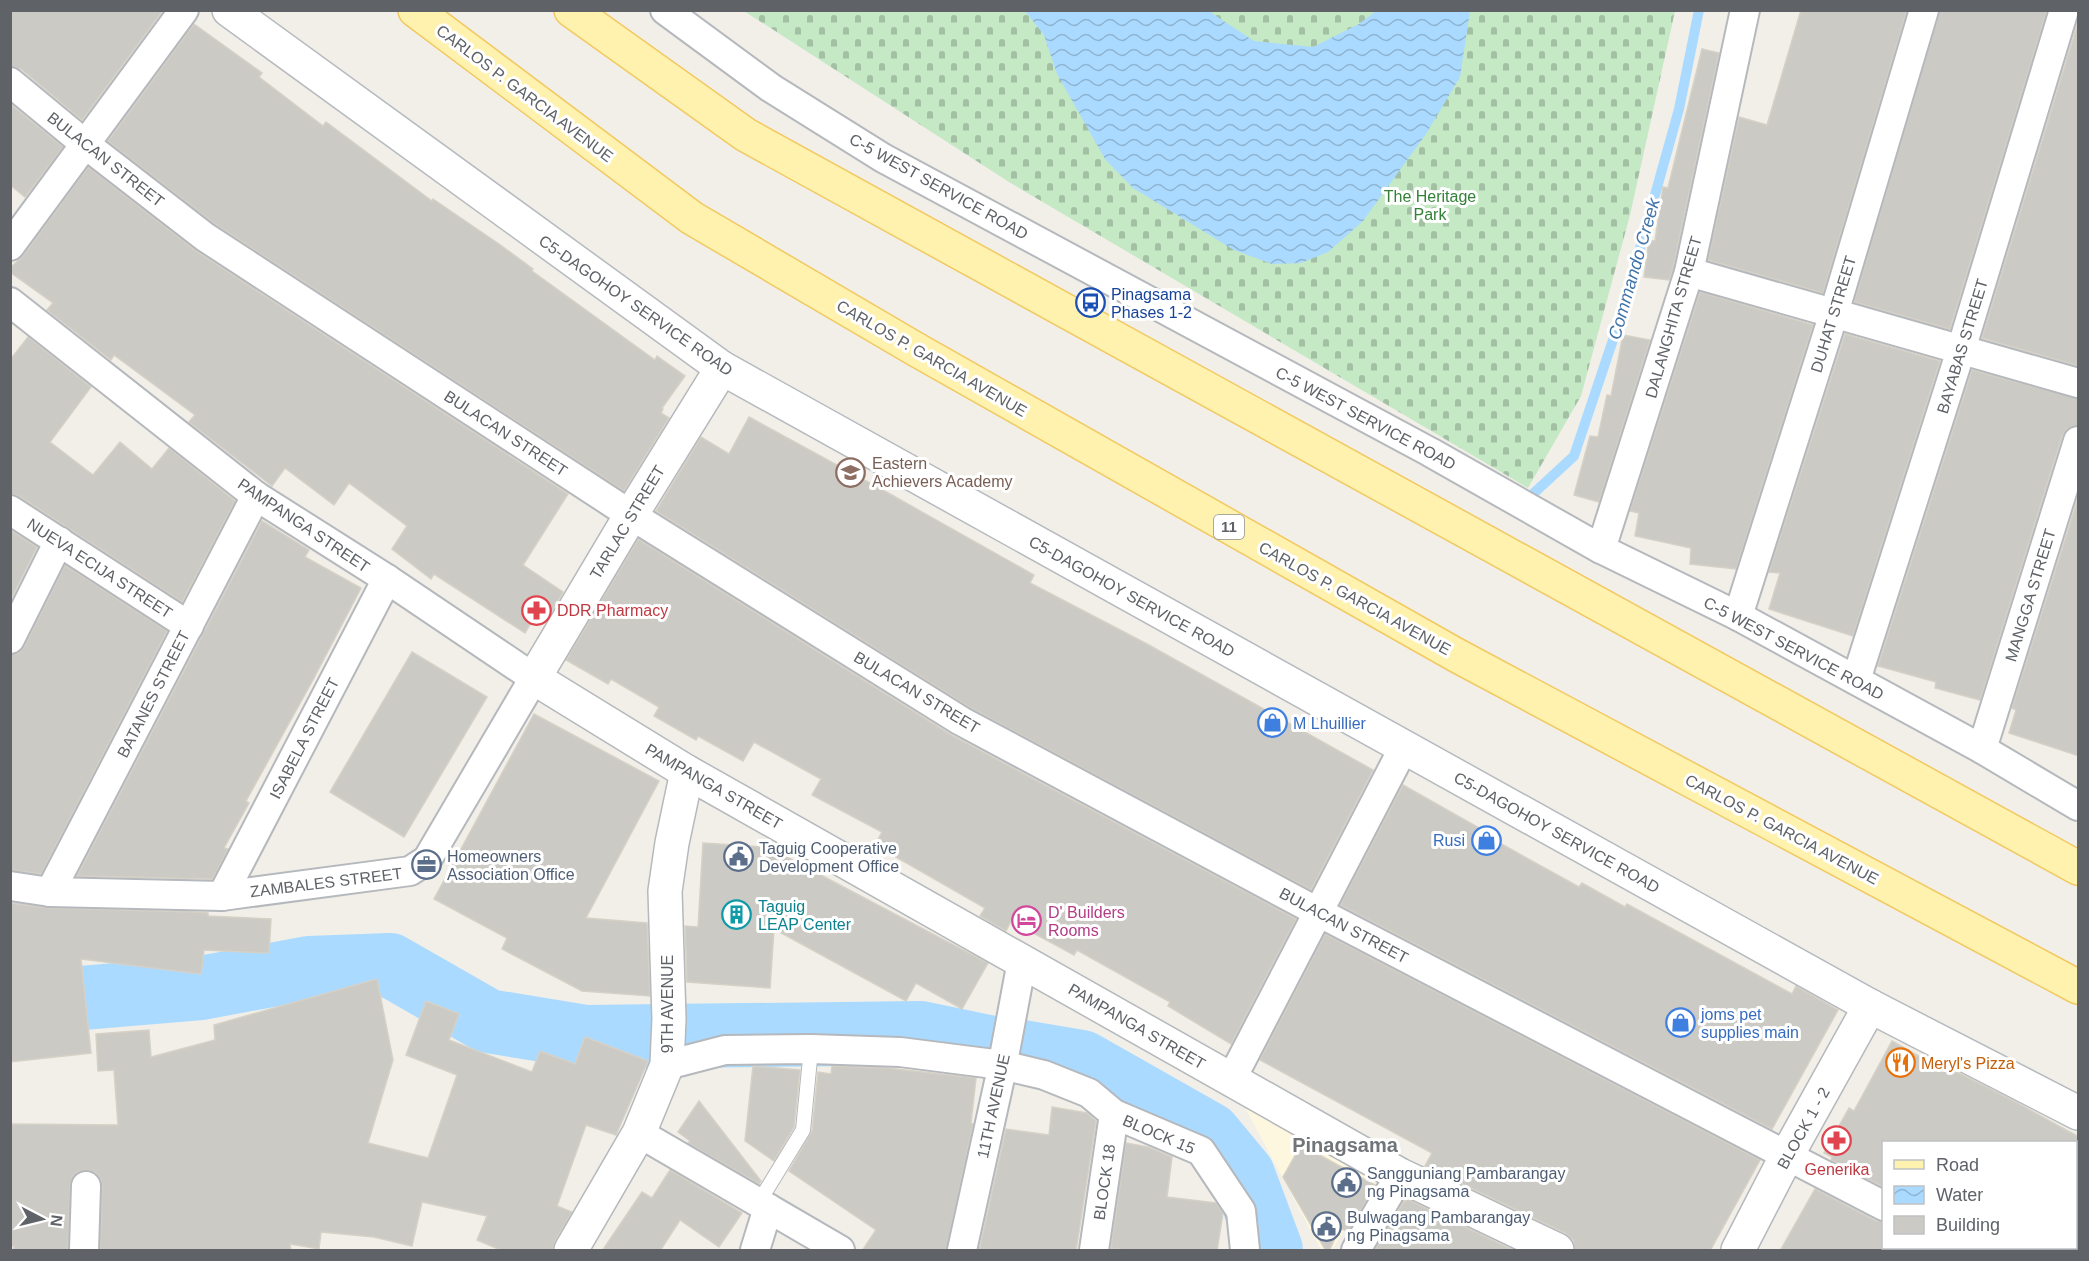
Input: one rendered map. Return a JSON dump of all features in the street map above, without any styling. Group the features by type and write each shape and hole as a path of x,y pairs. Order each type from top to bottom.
{"main road":[{"name":"CARLOS P. GARCIA AVENUE","path":"415,10 692,218 917,350 1446,650 2079,987"},
{"path":"571,10 746,135 2079,868"}],"street":[{"path":"10,246 184,10"},
{"name":"C5-DAGOHOY SERVICE ROAD","path":"229,10 722,368 1870,1006 2079,1113"},
{"name":"C-5 WEST SERVICE ROAD","path":"665,10 771,88 883,158 1430,452 1601,549 1738,616 1982,749 2079,806"},
{"name":"DALANGHITA STREET","path":"1601,549 1689,272 1745,10"},
{"name":"DUHAT STREET","path":"1738,616 1834,313 1924,10"},
{"name":"BAYABAS STREET","path":"1856,680 1961,350 2064,10"},
{"name":"BULACAN STREET","path":"10,82 85,144 205,237 631,515 961,721 1318,912 1882,1205"},
{"path":"1689,272 2079,383"},
{"name":"PAMPANGA STREET","path":"10,302 256,496 387,579 534,678 687,772 1401,1175 1557,1251"},
{"name":"TARLAC STREET","path":"534,678 722,368"},
{"name":"MANGGA STREET","path":"1982,749 2079,441"},
{"name":"BATANES STREET","path":"50,892 256,496"},
{"name":"NUEVA ECIJA STREET","path":"10,510 189,626"},
{"path":"10,639 59,542"},
{"name":"ISABELA STREET","path":"222,896 387,579"},
{"name":"ZAMBALES STREET","path":"10,886 50,892 222,896 410,872 427,860 534,678"},
{"path":"1231,1080 1404,747"},
{"name":"9TH AVENUE","path":"571,1251 639,1133 668,1045 665,891 672,843 687,772"},
{"name":"11TH AVENUE","path":"962,1251 1022,961"},
{"name":"BLOCK 1 - 2","path":"1738,1251 1786,1157 1870,1006"},
{"name":"BLOCK 15","path":"668,1045 725,1050 811,1049 900,1052 1002,1065 1044,1075 1089,1093 1114,1114 1201,1151 1241,1211 1245,1251"},
{"name":"BLOCK 18","path":"1094,1251 1114,1114"},
{"path":"639,1133 840,1251"},
{"path":"1356,1251 1401,1175"},
{"path":"84,1251 86,1186"},
{"path":"755,1251 764,1205"}],"lane":[{"path":"764,1205 803,1130 811,1049"}],"shaded area":[{"path":"1239,1096 1376,1180 1332,1250 1321,1250"}],"green space":[{"name":"The Heritage Park","path":"744,11 1675,11 1630,215 1581,396 1528,488 1009,182"}],"water":[{"path":"1025,11 1211,11 1254,41 1313,47 1359,24 1376,11 1470,11 1460,77 1426,134 1363,221 1328,252 1301,263 1272,264 1234,250 1133,188 1105,159 1057,74 1044,35"}],"building":[{"path":"10,10 163,10 82,120 21,69 10,66"},
{"path":"1801,10 1907,10 1823,293 1708,260 1739,117 1767,125"},
{"path":"1940,10 2047,10 1950,329 1854,302"},
{"path":"2079,19 2079,366 1982,338"},
{"path":"194,24 262,73 259,77 323,126 326,122 432,201 433,199 499,244 533,269 532,271 655,360 657,356 685,376 662,408 661,413 669,418 624,491 215,224 108,141"},
{"path":"1702,49 1719,53 1673,268 1669,280 1644,277 1649,240 1655,241 1663,187 1668,188"},
{"path":"10,104 63,147 25,197 10,185"},
{"path":"88,167 196,251 568,494 523,565 563,592 547,620 536,614 525,633 434,574 431,579 392,549 407,526 349,483 334,505 285,468 272,486 189,422 195,415 114,355 111,360 47,310 53,303 10,272 10,268 23,256"},
{"path":"1700,292 1813,325 1736,569 1690,564 1691,548 1635,536 1639,513 1630,511"},
{"path":"1845,334 1940,361 1853,636 1769,609 1780,573 1769,572"},
{"path":"1623,335 1650,340 1599,502 1574,495 1590,436 1598,437 1607,395 1611,396"},
{"path":"28,337 91,387 50,442 93,475 120,442 152,469 169,448 235,501 182,602 19,496 10,494 10,360"},
{"path":"1972,370 2079,399 2079,425 2067,429 2062,436 1980,700 1935,688 1936,682 1878,666"},
{"path":"749,417 1034,575 1030,583 1147,644 1373,770 1311,890 969,707 656,511 701,437 729,454"},
{"path":"2079,495 2079,756 2009,733 2016,710 2012,708"},
{"path":"262,521 309,550 305,557 361,588 246,801 249,803 224,848 228,849 215,874 212,879 77,876"},
{"path":"10,530 37,547 10,601"},
{"path":"638,539 953,736 1296,919 1231,1044 1168,1006 1170,1002 1077,950 1074,955 1011,921 1006,931 980,916 985,908 875,845 882,832 812,795 821,779 754,742 743,761 698,736 696,740 654,716 659,707 611,679 608,684 566,660"},
{"path":"65,565 167,631 41,874 10,870 10,655 19,653 25,646"},
{"path":"412,652 487,697 404,837 330,792"},
{"path":"534,714 659,781 586,918 647,923 650,996 582,991 502,949 507,938 434,899"},
{"path":"1403,785 1497,838 1496,841 1579,887 1582,883 1625,907 1627,904 1792,994 1796,986 1838,1010 1772,1129 1340,905"},
{"path":"703,843 780,848 779,853 988,963 962,1009 916,983 906,1001 774,929 770,988 687,982 685,926 698,927"},
{"path":"10,903 49,908 194,912 208,913 208,916 271,919 269,953 204,950 201,974 81,959 91,1053 10,1062"},
{"path":"1325,934 1760,1160 1710,1251 1575,1251 1573,1240 1565,1233 1425,1166 1432,1153 1260,1060"},
{"path":"377,979 393,1060 368,1143 428,1158 457,1075 406,1055 426,1001 459,1014 449,1040 532,1072 540,1051 575,1064 585,1037 648,1061 616,1135 586,1125 557,1206 572,1212 555,1241 552,1251 503,1251 477,1240 487,1216 422,1202 412,1246 374,1237 321,1232 319,1249 290,1244 291,1251 100,1251 101,1179 95,1172 86,1170 79,1171 72,1177 70,1185 68,1251 13,1251 14,1246 10,1246 10,1124 118,1125 114,1070 98,1071 96,1034 149,1030 151,1057 215,1040 214,1025"},
{"path":"1892,1041 1945,1071 1947,1067 2012,1100 2079,1137 2079,1143 2077,1141 1882,1141 1882,1186 1831,1160 1832,1157 1824,1153 1849,1108 1854,1111"},
{"path":"753,1066 800,1070 794,1127 774,1161 745,1141"},
{"path":"832,1066 887,1068 976,1078 971,1123 973,1124 946,1251 862,1251 876,1230 789,1171 812,1131 818,1072 831,1074"},
{"path":"699,1101 761,1181 759,1184 688,1143 690,1141 678,1132"},
{"path":"1052,1107 1087,1113 1096,1121 1076,1251 979,1251 1006,1129 1049,1135"},
{"path":"1126,1143 1148,1147 1172,1157 1167,1197 1216,1203 1223,1213 1217,1251 1130,1251 1111,1248"},
{"name":"Bulwagang Pambarangay ng Pinagsama","path":"1301,1145 1375,1185 1348,1232 1340,1228 1329,1251 1326,1251 1283,1177"},
{"path":"670,1170 742,1213 719,1247 680,1220 660,1251 602,1251 642,1192 652,1198"},
{"path":"1815,1189 1876,1221 1882,1222 1882,1249 1884,1251 1780,1251"},
{"path":"1407,1199 1515,1251 1381,1251 1376,1248"}],"waterway":[{"name":"Commando Creek","path":"1522,504 1574,456 1622,313 1679,109 1699,10"},
{"path":"10,1004 201,988 309,968 390,965 488,1021 586,1037 921,1033 998,1049"},
{"path":"1005,1049 1082,1062 1209,1134 1243,1175 1271,1250"}],"place":[{"name":"Pinagsama Phases 1-2","path":"1090,303"},
{"name":"Eastern Achievers Academy","path":"851,472"},
{"name":"DDR Pharmacy","path":"536,610"},
{"name":"M Lhuillier","path":"1272,723"},
{"name":"Rusi","path":"1486,840"},
{"name":"Taguig Cooperative Development Office","path":"738,857"},
{"name":"Homeowners Association Office","path":"426,865"},
{"name":"Taguig LEAP Center","path":"737,915"},
{"name":"D' Builders Rooms","path":"1027,921"},
{"name":"joms pet supplies main","path":"1680,1023"},
{"name":"Meryl's Pizza","path":"1900,1063"},
{"name":"Generika","path":"1837,1141"},
{"name":"Sangguniang Pambarangay ng Pinagsama","path":"1346,1182"},
{"name":"Bulwagang Pambarangay ng Pinagsama","path":"1326,1226"}],"district":[{"name":"Pinagsama","path":"1345,1145"}]}
